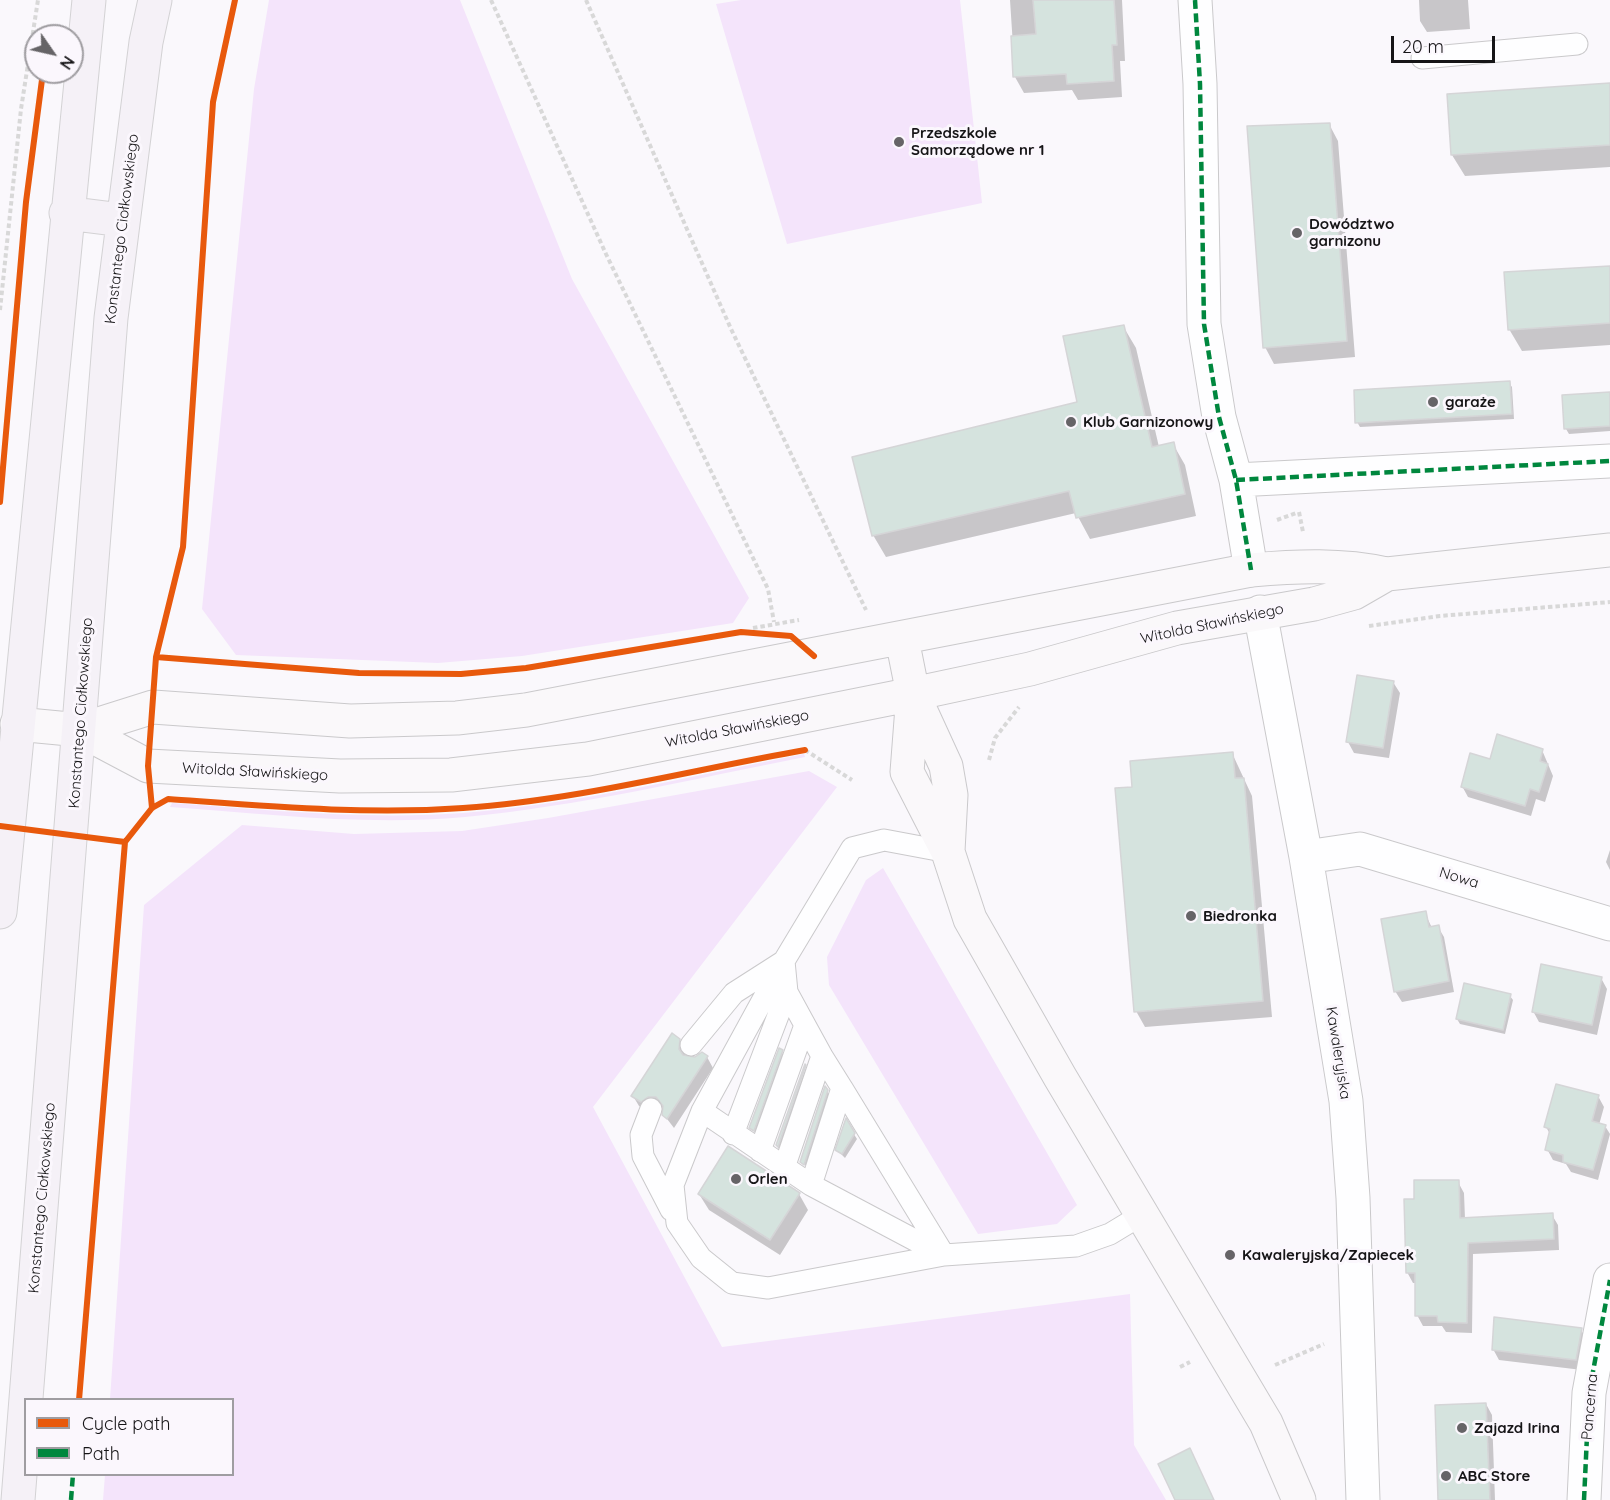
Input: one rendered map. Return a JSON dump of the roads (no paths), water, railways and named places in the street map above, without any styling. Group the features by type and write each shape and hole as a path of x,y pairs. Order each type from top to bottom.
{"main road":[{"path":"0,912 66,213 89,0"},
{"name":"Konstantego Ciołkowskiego","path":"26,1398 111,318 146,42 155,0"},
{"path":"66,213 122,220"},
{"name":"Witolda Sławińskiego","path":"80,730 153,707 350,721 457,718 526,710 1251,570 1319,566 1353,567 1387,574 1610,550"},
{"path":"1251,570 1260,612"},
{"name":"Witolda Sławińskiego","path":"17,724 80,730 148,766 340,776 451,775 588,759 914,694 1030,669 1177,628 1314,604 1354,593 1387,574"},
{"path":"902,639 914,694 946,766 951,795 948,852 970,919 1037,1038 1266,1423 1299,1500"},
{"name":"Konstantego Ciołkowskiego","path":"18,1500 24,1425"}],"street":[{"path":"1195,0 1200,84 1204,324 1219,417 1236,480 1251,570"},
{"path":"1236,480 1610,461"},
{"name":"Kawaleryjska","path":"1260,612 1306,857 1346,1101 1354,1221 1363,1500"},
{"name":"Nowa","path":"1306,857 1360,849 1610,924"},
{"name":"Pancerna","path":"1584,1500 1589,1393 1610,1280"}],"lane":[{"path":"1422,58 1577,44"},
{"path":"677,1222 673,1185 702,1111 784,960 852,848 884,840 948,852"},
{"path":"784,960 787,992 822,1056 944,1255"},
{"path":"691,1045 734,993 784,960"},
{"path":"733,1134 787,992"},
{"path":"760,1151 806,1025"},
{"path":"784,1168 822,1056"},
{"path":"810,1185 842,1088"},
{"path":"651,1109 641,1135 644,1156 677,1222 701,1258 732,1283 768,1288 944,1255 1076,1245 1110,1234 1143,1214"},
{"path":"702,1111 810,1185 944,1255"}],"place":[{"name":"Przedszkole Samorządowe nr 1","path":"899,142"},
{"name":"Dowództwo garnizonu","path":"1297,233"},
{"name":"garaże","path":"1433,402"},
{"name":"Klub Garnizonowy","path":"1071,422"},
{"name":"Biedronka","path":"1191,916"},
{"name":"Orlen","path":"736,1179"},
{"name":"Kawaleryjska/Zapiecek","path":"1230,1255"},
{"name":"Zajazd Irina","path":"1462,1428"},
{"name":"ABC Store","path":"1446,1476"}]}
